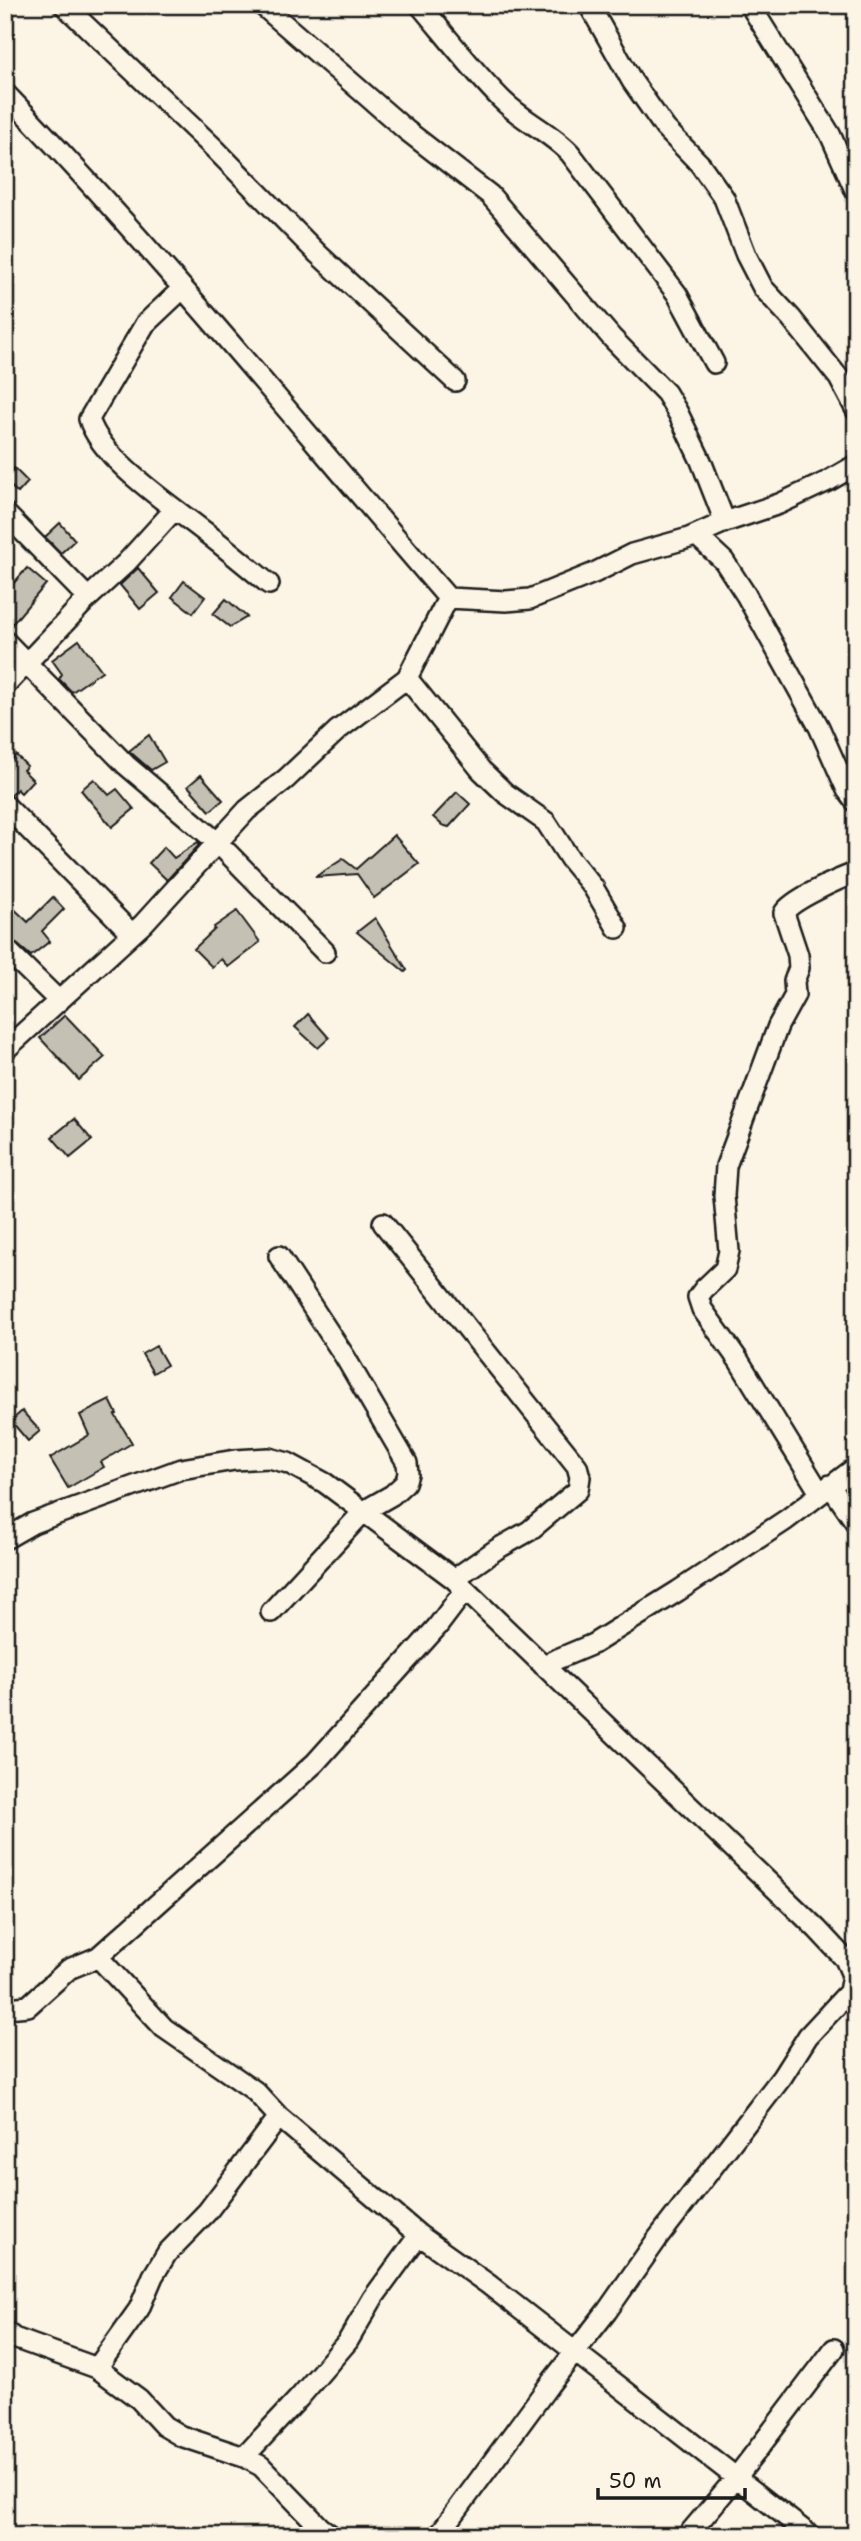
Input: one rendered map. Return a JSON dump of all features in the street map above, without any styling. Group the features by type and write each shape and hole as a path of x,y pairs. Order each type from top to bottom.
{"street":[{"path":"64,5 214,148 318,254 455,381"},
{"path":"262,5 406,130 490,195 612,338 666,393 701,461 725,522"},
{"path":"421,5 502,101 530,124 558,141 570,153 677,294 714,363"},
{"path":"589,5 632,81 665,128 700,164 724,198 746,255 763,288 839,378 856,410"},
{"path":"750,5 830,134 856,192"},
{"path":"5,93 53,142 182,289 448,598 506,601 530,599 632,554 696,535 779,504 854,470"},
{"path":"182,289 145,324 89,419 96,434 117,460 174,510 268,584"},
{"path":"5,686 174,510"},
{"path":"5,513 88,598"},
{"path":"696,535 724,561 746,595 820,727 847,790 856,802"},
{"path":"5,1051 132,934 247,810 286,779 338,730 407,678 448,598"},
{"path":"5,641 126,765 218,843 325,952"},
{"path":"407,678 481,769 505,793 546,821 570,859 593,887 617,928"},
{"path":"5,805 132,934"},
{"path":"856,873 831,882 788,905 784,913 798,955 795,995 778,1026 726,1166 724,1196 729,1251 725,1269 698,1297 702,1309 825,1489 856,1523"},
{"path":"5,948 59,1001"},
{"path":"5,2006 28,2006 69,1969 98,1956 315,1763 437,1627 460,1584 497,1549 529,1531 578,1490 580,1477 577,1466 383,1223"},
{"path":"271,1612 364,1511 392,1495 405,1483 408,1474 407,1463 345,1357 279,1256"},
{"path":"5,1539 33,1523 181,1469 235,1460 268,1458 288,1463 325,1483 460,1584 817,1930 845,1959 852,1975 849,1992 808,2036 782,2077 658,2238 438,2536"},
{"path":"543,1665 593,1644 667,1598 786,1520 856,1467"},
{"path":"98,1956 164,2028 255,2091 279,2117 419,2235 488,2284 811,2536"},
{"path":"97,2368 139,2309 153,2276 167,2253 207,2212 279,2117"},
{"path":"244,2457 348,2341 373,2298 419,2235"},
{"path":"5,2331 14,2338 97,2368 139,2399 150,2414 164,2426 181,2436 244,2457 261,2466 332,2536"},
{"path":"687,2536 834,2349"}],"building":[{"path":"14,468 28,482 18,493 5,481"},
{"path":"60,523 75,540 61,553 45,537"},
{"path":"27,568 46,584 8,629 5,629 5,593"},
{"path":"138,568 159,593 140,609 120,585"},
{"path":"184,581 205,597 193,613 172,597"},
{"path":"226,599 247,617 230,627 213,614"},
{"path":"79,640 102,671 72,692 59,679 62,674 52,660"},
{"path":"149,735 165,762 151,770 129,751"},
{"path":"16,755 27,766 23,770 33,780 21,793 17,789 11,795 5,793 5,766"},
{"path":"201,775 223,800 210,811 188,786"},
{"path":"94,779 109,795 117,789 134,809 112,827 81,790"},
{"path":"457,792 470,804 449,827 442,825 433,817"},
{"path":"394,835 419,864 374,898 357,874 315,877 343,859 356,869"},
{"path":"198,842 200,844 167,880 149,863 164,847 174,858"},
{"path":"53,897 64,909 42,931 50,941 31,956 5,934 5,900 28,922"},
{"path":"237,911 260,942 228,967 221,959 212,967 194,949 214,927"},
{"path":"375,918 407,970 405,972 357,932"},
{"path":"308,1014 329,1038 318,1048 295,1027"},
{"path":"65,1015 105,1057 79,1080 40,1038"},
{"path":"74,1119 92,1140 70,1158 52,1137"},
{"path":"156,1346 167,1365 153,1373 142,1354"},
{"path":"110,1400 117,1414 115,1415 132,1443 101,1462 104,1467 68,1488 50,1458 89,1435 80,1415"},
{"path":"22,1411 40,1431 28,1441 11,1421"}]}
